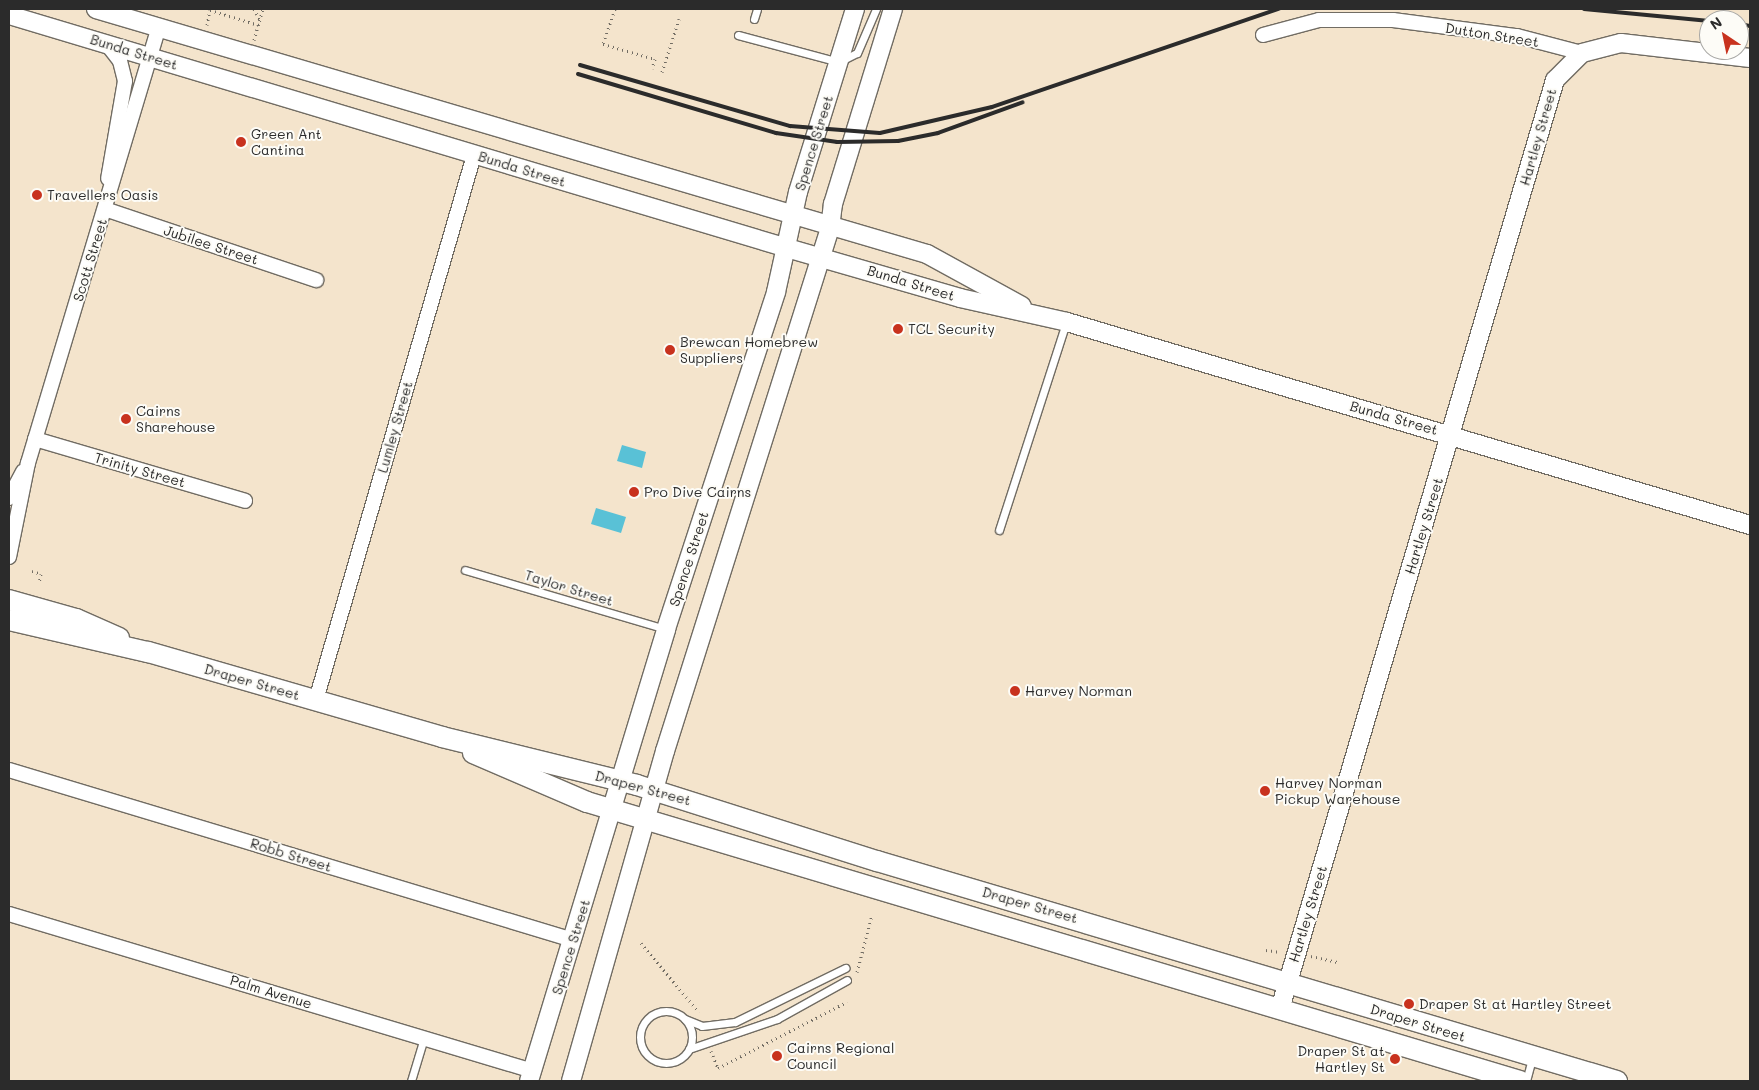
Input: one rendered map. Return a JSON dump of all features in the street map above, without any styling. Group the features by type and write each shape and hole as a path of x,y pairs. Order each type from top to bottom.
{"main road":[{"name":"Draper Street","path":"9,600 76,618 148,652"},
{"name":"Draper Street","path":"9,620 148,652 442,737 654,790 1532,1059 1617,1081"},
{"name":"Draper Street","path":"442,737 587,802 613,807 1520,1081"}],"street":[{"name":"Bunda Street","path":"96,9 796,218 927,254 1038,314"},
{"name":"Spence Street","path":"531,1076 666,630 788,248 796,218 798,192 855,9"},
{"path":"571,1081 648,818 654,790 830,228 833,204 893,9"},
{"name":"Bunda Street","path":"9,15 788,248 821,256 960,298 1038,314 1066,322 1750,525"},
{"name":"Dutton Street","path":"1263,35 1318,20 1394,20 1517,36 1582,53 1621,43 1750,58"},
{"name":"Scott Street","path":"9,557 28,463 159,28"},
{"path":"106,44 120,61 125,81 110,148 106,206"},
{"name":"Hartley Street","path":"1280,1009 1452,435 1555,80 1582,53"},
{"name":"Lumley Street","path":"316,700 474,155"},
{"name":"Jubilee Street","path":"106,206 316,280"},
{"name":"Trinity Street","path":"35,439 245,501"},
{"name":"Scott Street","path":"9,498 28,463"},
{"name":"Robb Street","path":"9,770 573,940"},
{"name":"Palm Avenue","path":"9,914 424,1038 531,1076"}],"lane":[{"path":"754,19 757,9"},
{"path":"738,35 838,62 857,53 876,9"},
{"path":"999,530 1066,322"},
{"name":"Taylor Street","path":"466,570 666,630"},
{"path":"845,968 735,1022 702,1026 670,1011 654,1014 642,1027 641,1045 660,1063 678,1060 689,1049 777,1019 847,980"},
{"path":"685,1019 692,1033 689,1049"},
{"path":"411,1081 424,1038"},
{"path":"1526,1081 1532,1059"}],"path":[{"path":"254,9 259,22"},
{"path":"257,30 264,9"},
{"path":"615,9 603,44 655,59 652,69"},
{"path":"213,11 259,22"},
{"path":"662,72 679,19"},
{"path":"32,571 41,574 39,583"},
{"path":"855,978 872,915"},
{"path":"641,943 700,1014"},
{"path":"710,1048 718,1068 848,1002"}],"water":[{"path":"622,445 646,452 642,468 617,461"},
{"path":"596,508 626,517 621,533 591,524"}],"railway":[{"path":"580,65 790,126 880,133 992,107 1279,9"},
{"path":"1584,9 1699,20"},
{"path":"578,74 776,133 837,142 898,141 938,133 1023,102"}],"place":[{"name":"Green Ant Cantina","path":"241,142"},
{"name":"Travellers Oasis","path":"37,195"},
{"name":"TCL Security","path":"898,329"},
{"name":"Brewcan Homebrew Suppliers","path":"670,350"},
{"name":"Cairns Sharehouse","path":"126,419"},
{"name":"Pro Dive Cairns","path":"634,492"},
{"name":"Harvey Norman","path":"1015,691"},
{"name":"Harvey Norman Pickup Warehouse","path":"1265,791"},
{"name":"Draper St at Hartley Street","path":"1409,1004"},
{"name":"Cairns Regional Council","path":"777,1056"},
{"name":"Draper St at Hartley St","path":"1395,1059"}]}
